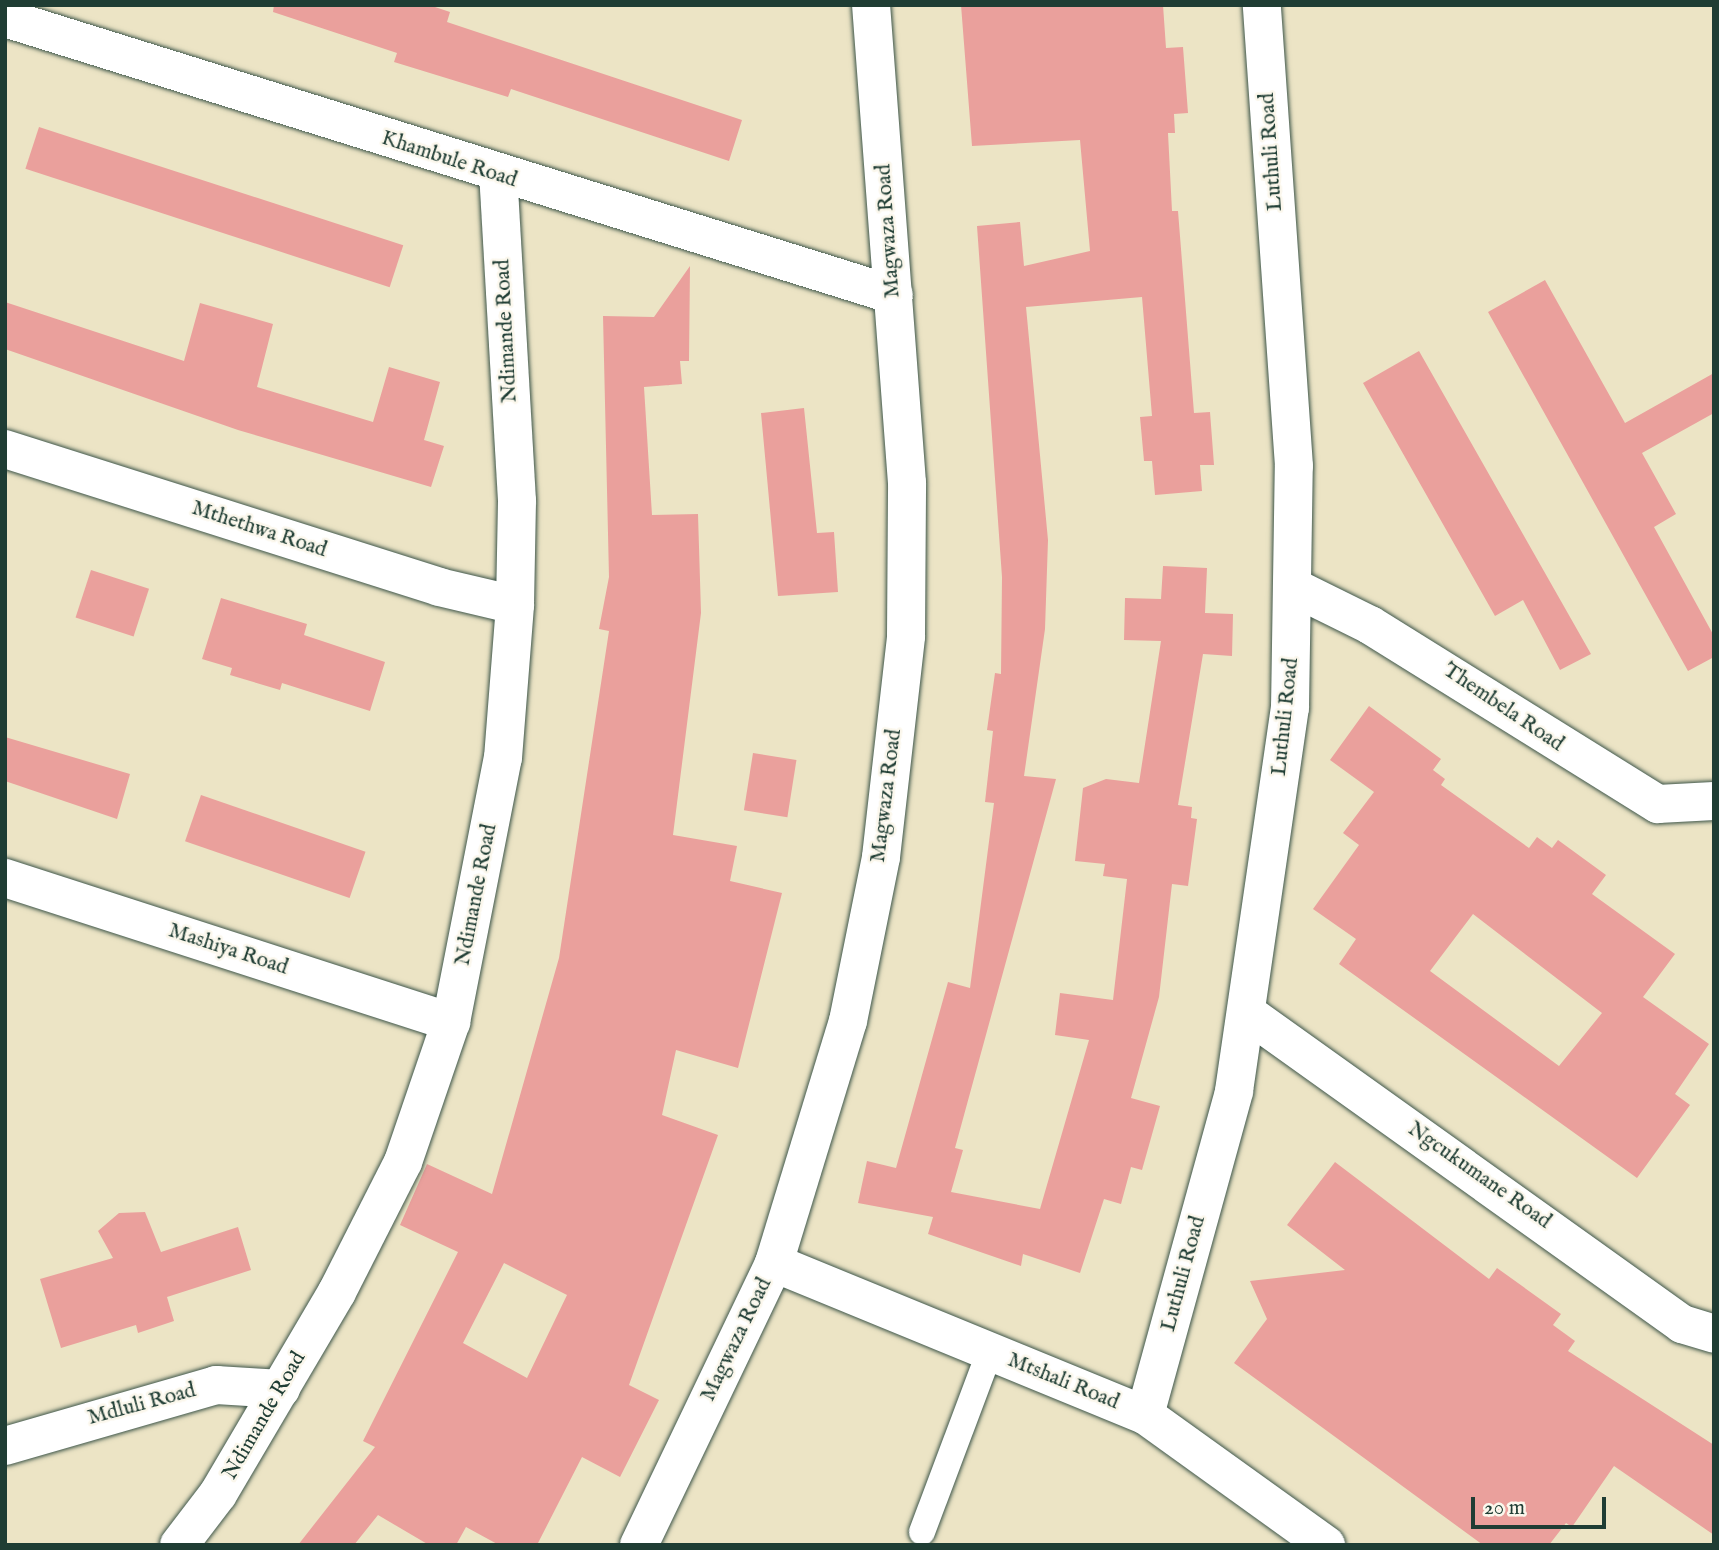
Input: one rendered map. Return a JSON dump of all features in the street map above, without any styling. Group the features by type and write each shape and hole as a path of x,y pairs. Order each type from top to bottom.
{"street":[{"name":"Magwaza Road","path":"639,1545 774,1263 848,1020 881,857 906,636 907,483 872,5"},
{"name":"Luthuli Road","path":"1145,1415 1234,1091 1290,708 1297,589 1262,5"},
{"name":"Khambule Road","path":"5,18 498,176 894,295"},
{"name":"Ndimande Road","path":"179,1545 218,1494 281,1389 403,1162 451,1022 503,758 515,605 517,501 498,176"},
{"name":"Mthethwa Road","path":"5,449 439,587 515,605"},
{"name":"Thembela Road","path":"1297,589 1370,625 1597,771 1658,804 1714,801"},
{"name":"Mashiya Road","path":"5,878 451,1022"},
{"name":"Ngcukumane Road","path":"1247,1013 1682,1324 1714,1334"},
{"name":"Mtshali Road","path":"774,1263 1145,1415 1326,1545"},
{"name":"Mdluli Road","path":"5,1446 216,1385 281,1389"}],"lane":[{"path":"922,1532 990,1351"}],"building":[{"path":"274,5 429,5 450,12 447,22 742,120 729,161 511,89 508,97 394,62 397,53 273,12"},
{"path":"961,5 1163,5 1166,48 1183,47 1188,113 1174,114 1175,133 1168,133 1172,211 1178,211 1194,413 1210,412 1214,465 1200,465 1202,491 1155,495 1152,461 1144,461 1140,417 1152,416 1142,297 1026,307 1048,540 1045,629 1024,776 1056,779 955,1148 963,1150 951,1192 1040,1209 1089,1040 1055,1035 1060,993 1113,1000 1127,879 1103,876 1105,864 1075,861 1083,788 1106,779 1139,783 1161,641 1124,640 1125,598 1161,599 1163,566 1207,568 1205,613 1233,614 1232,656 1203,654 1178,805 1192,807 1191,818 1197,819 1188,886 1172,884 1159,997 1131,1098 1160,1106 1142,1170 1131,1167 1121,1204 1104,1199 1080,1273 1023,1254 1021,1266 928,1234 933,1217 858,1203 867,1161 896,1168 948,982 970,988 994,803 985,802 993,731 987,730 995,673 1001,674 1002,577 977,226 1020,222 1024,266 1090,251 1080,140 972,146"},
{"path":"39,127 403,245 390,287 25,169"},
{"path":"690,266 689,361 680,361 682,384 644,387 652,515 698,514 701,613 673,835 737,846 730,881 782,893 738,1068 676,1050 662,1115 718,1135 629,1385 659,1400 620,1477 582,1457 537,1545 499,1545 466,1527 456,1545 429,1545 378,1515 354,1545 298,1545 375,1447 363,1441 458,1252 400,1225 427,1164 492,1194 559,958 609,631 599,629 609,577 603,316 654,317","holes":["504,1263 567,1295 527,1378 463,1343"]},
{"path":"1545,280 1625,423 1714,373 1714,413 1642,453 1676,514 1654,527 1714,636 1714,657 1688,671 1488,312"},
{"path":"5,302 184,361 200,303 273,324 257,387 373,422 389,367 440,382 424,440 444,446 431,487 238,430 5,349"},
{"path":"1419,351 1591,654 1560,670 1523,600 1495,616 1363,383"},
{"path":"804,408 817,533 834,532 838,592 778,596 761,413"},
{"path":"91,570 149,589 134,636 76,618"},
{"path":"221,598 307,624 304,635 385,662 370,711 282,683 280,690 230,675 232,668 202,659"},
{"path":"1369,706 1441,759 1433,770 1445,779 1441,785 1529,848 1537,837 1552,848 1558,840 1606,875 1592,894 1675,954 1643,997 1709,1044 1675,1094 1690,1105 1637,1178 1339,964 1356,939 1313,909 1359,845 1343,833 1374,792 1330,760","holes":["1473,914 1602,1013 1559,1066 1430,971"]},
{"path":"5,737 130,774 117,819 5,781"},
{"path":"753,753 796,760 787,817 744,810"},
{"path":"201,795 366,852 350,898 185,841"},
{"path":"1335,1162 1489,1279 1497,1268 1561,1314 1553,1325 1575,1341 1568,1351 1714,1445 1714,1535 1614,1466 1572,1527 1566,1523 1549,1545 1483,1545 1234,1363 1267,1319 1250,1281 1345,1270 1287,1225"},
{"path":"145,1212 161,1252 238,1227 251,1270 167,1297 174,1321 138,1333 136,1325 61,1348 40,1279 113,1258 98,1231 119,1213"}]}
